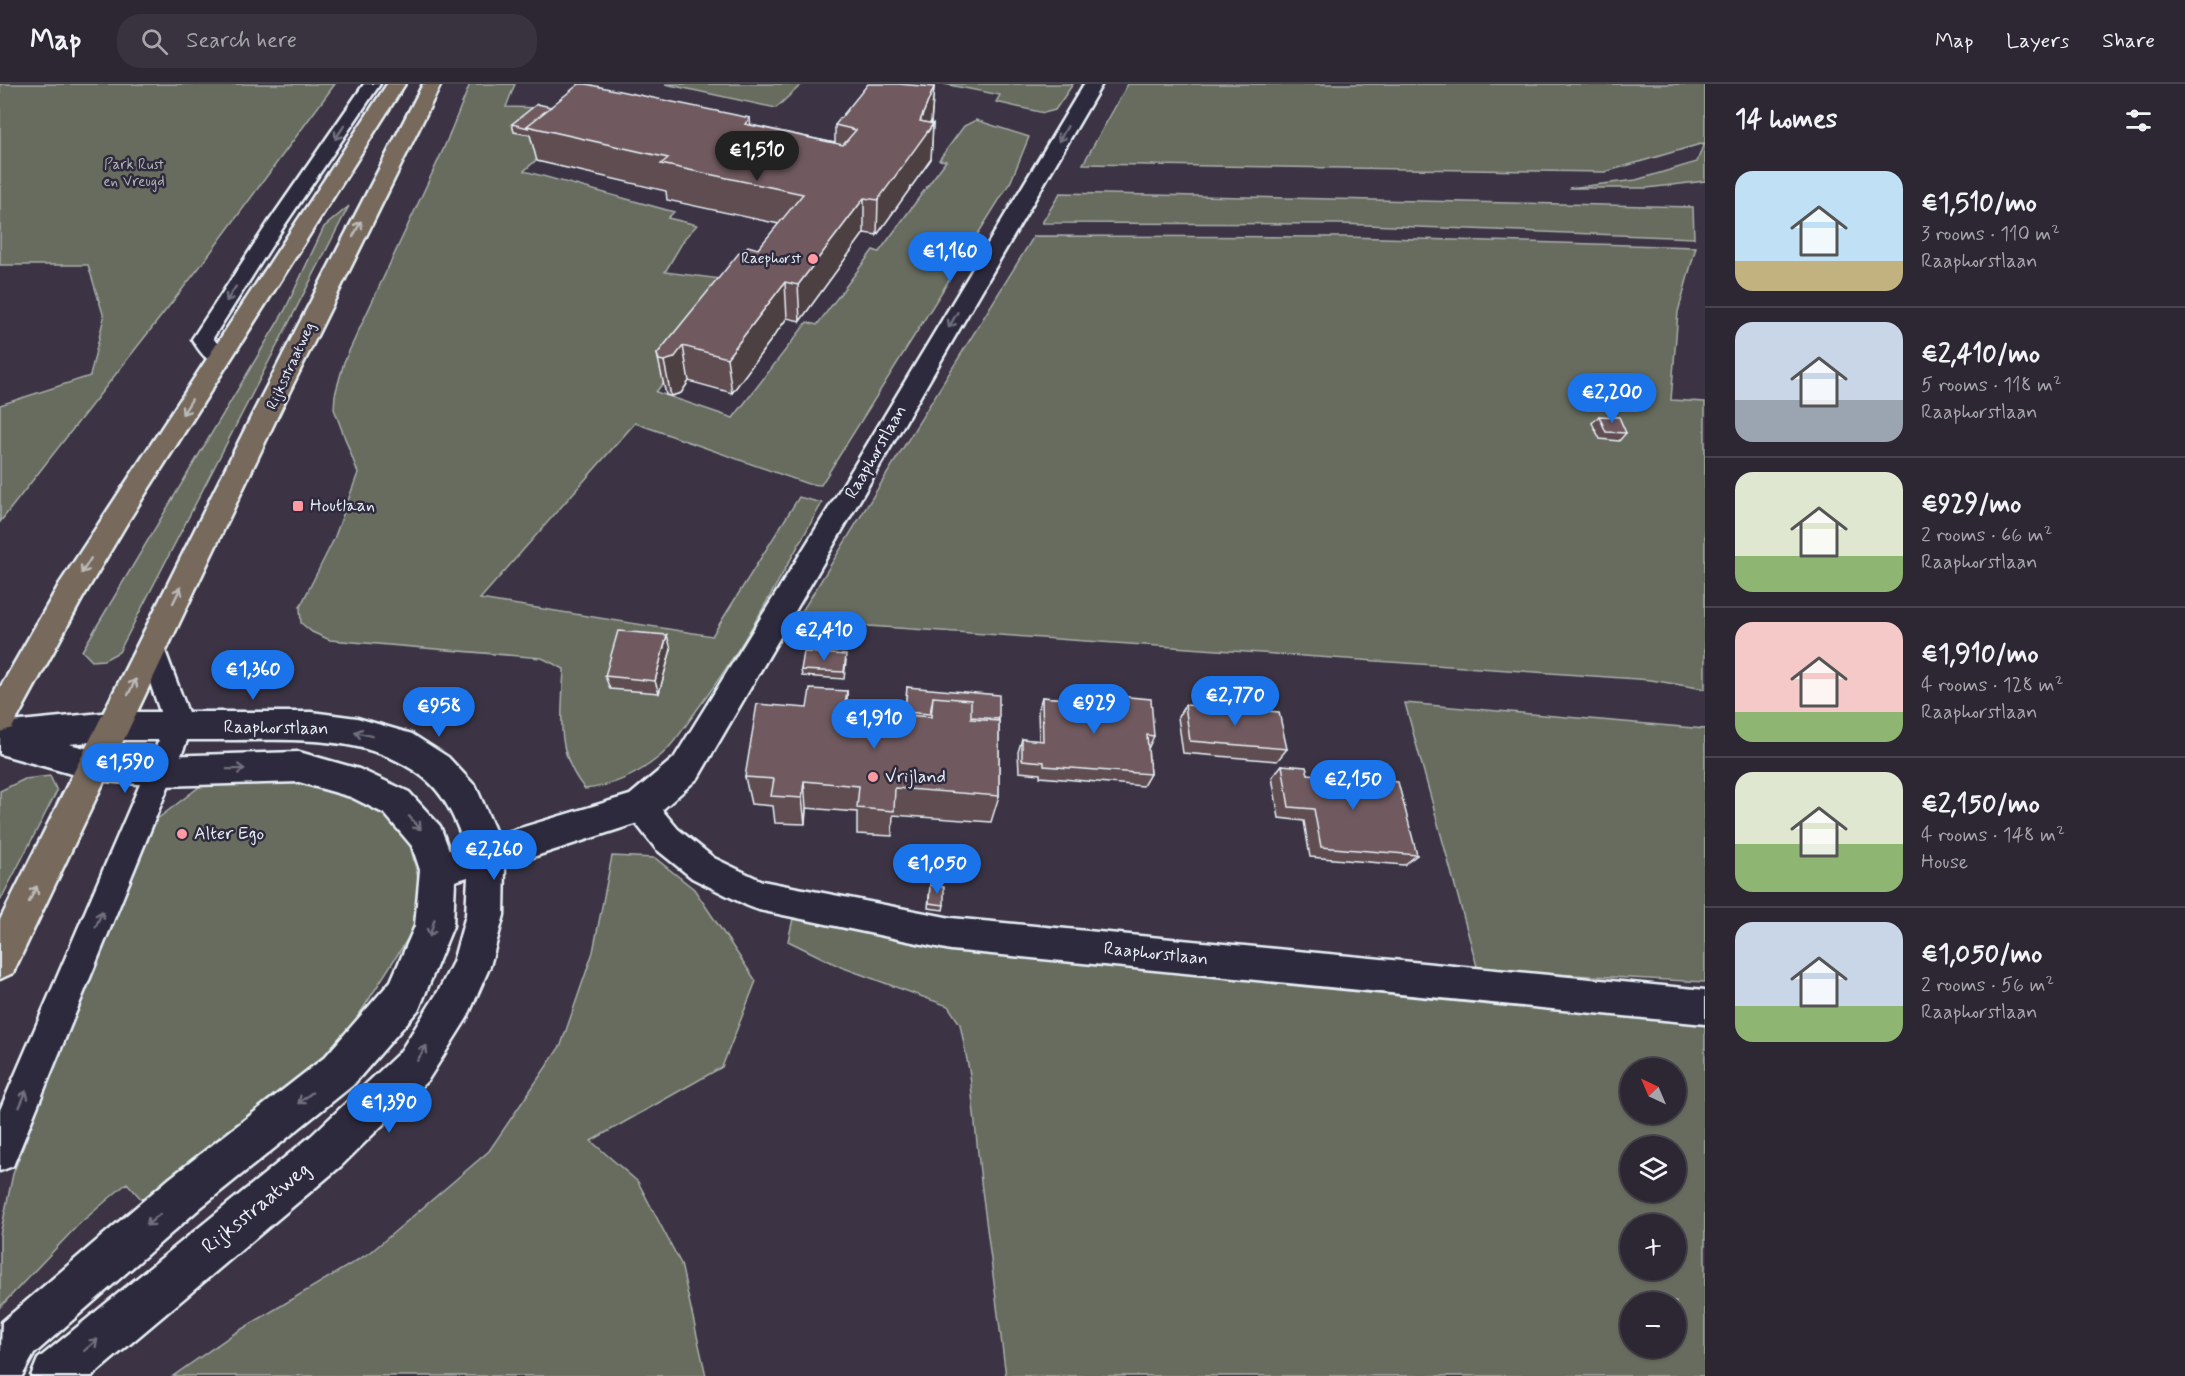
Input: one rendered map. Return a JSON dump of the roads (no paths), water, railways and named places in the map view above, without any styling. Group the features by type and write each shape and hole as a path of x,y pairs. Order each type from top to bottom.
{"main road":[{"path":"0,718 76,582 396,84"},
{"name":"Rijksstraatweg","path":"0,960 112,726 331,281 432,84"}],"street":[{"name":"Raaphorstlaan","path":"438,870 641,807 686,768 845,505 1093,84"},
{"name":"Raaphorstlaan","path":"0,737 112,726 311,726 357,732 400,744 436,767 464,798 487,855"},
{"path":"0,741 93,765 161,771 299,768 359,784 397,803 427,837 438,870 434,926 405,995 339,1071 185,1192 18,1338 0,1368"},
{"name":"Rijksstraatweg","path":"55,1376 326,1151 414,1066 453,1004 471,966 485,915 487,855"}],"lane":[{"path":"218,358 202,339 277,223 372,84"},
{"path":"0,1153 179,726 151,648"},
{"name":"Raaphorstlaan","path":"641,807 667,839 703,868 759,895 951,934 1705,1007"}],"place":[{"name":"Raephorst","path":"813,259"},
{"name":"Houtlaan","path":"298,506"},
{"name":"Vrijland","path":"873,777"},
{"name":"Alter Ego","path":"182,834"}],"park label":[{"name":"Park Rust en Vreugd","path":"134,174"}]}
